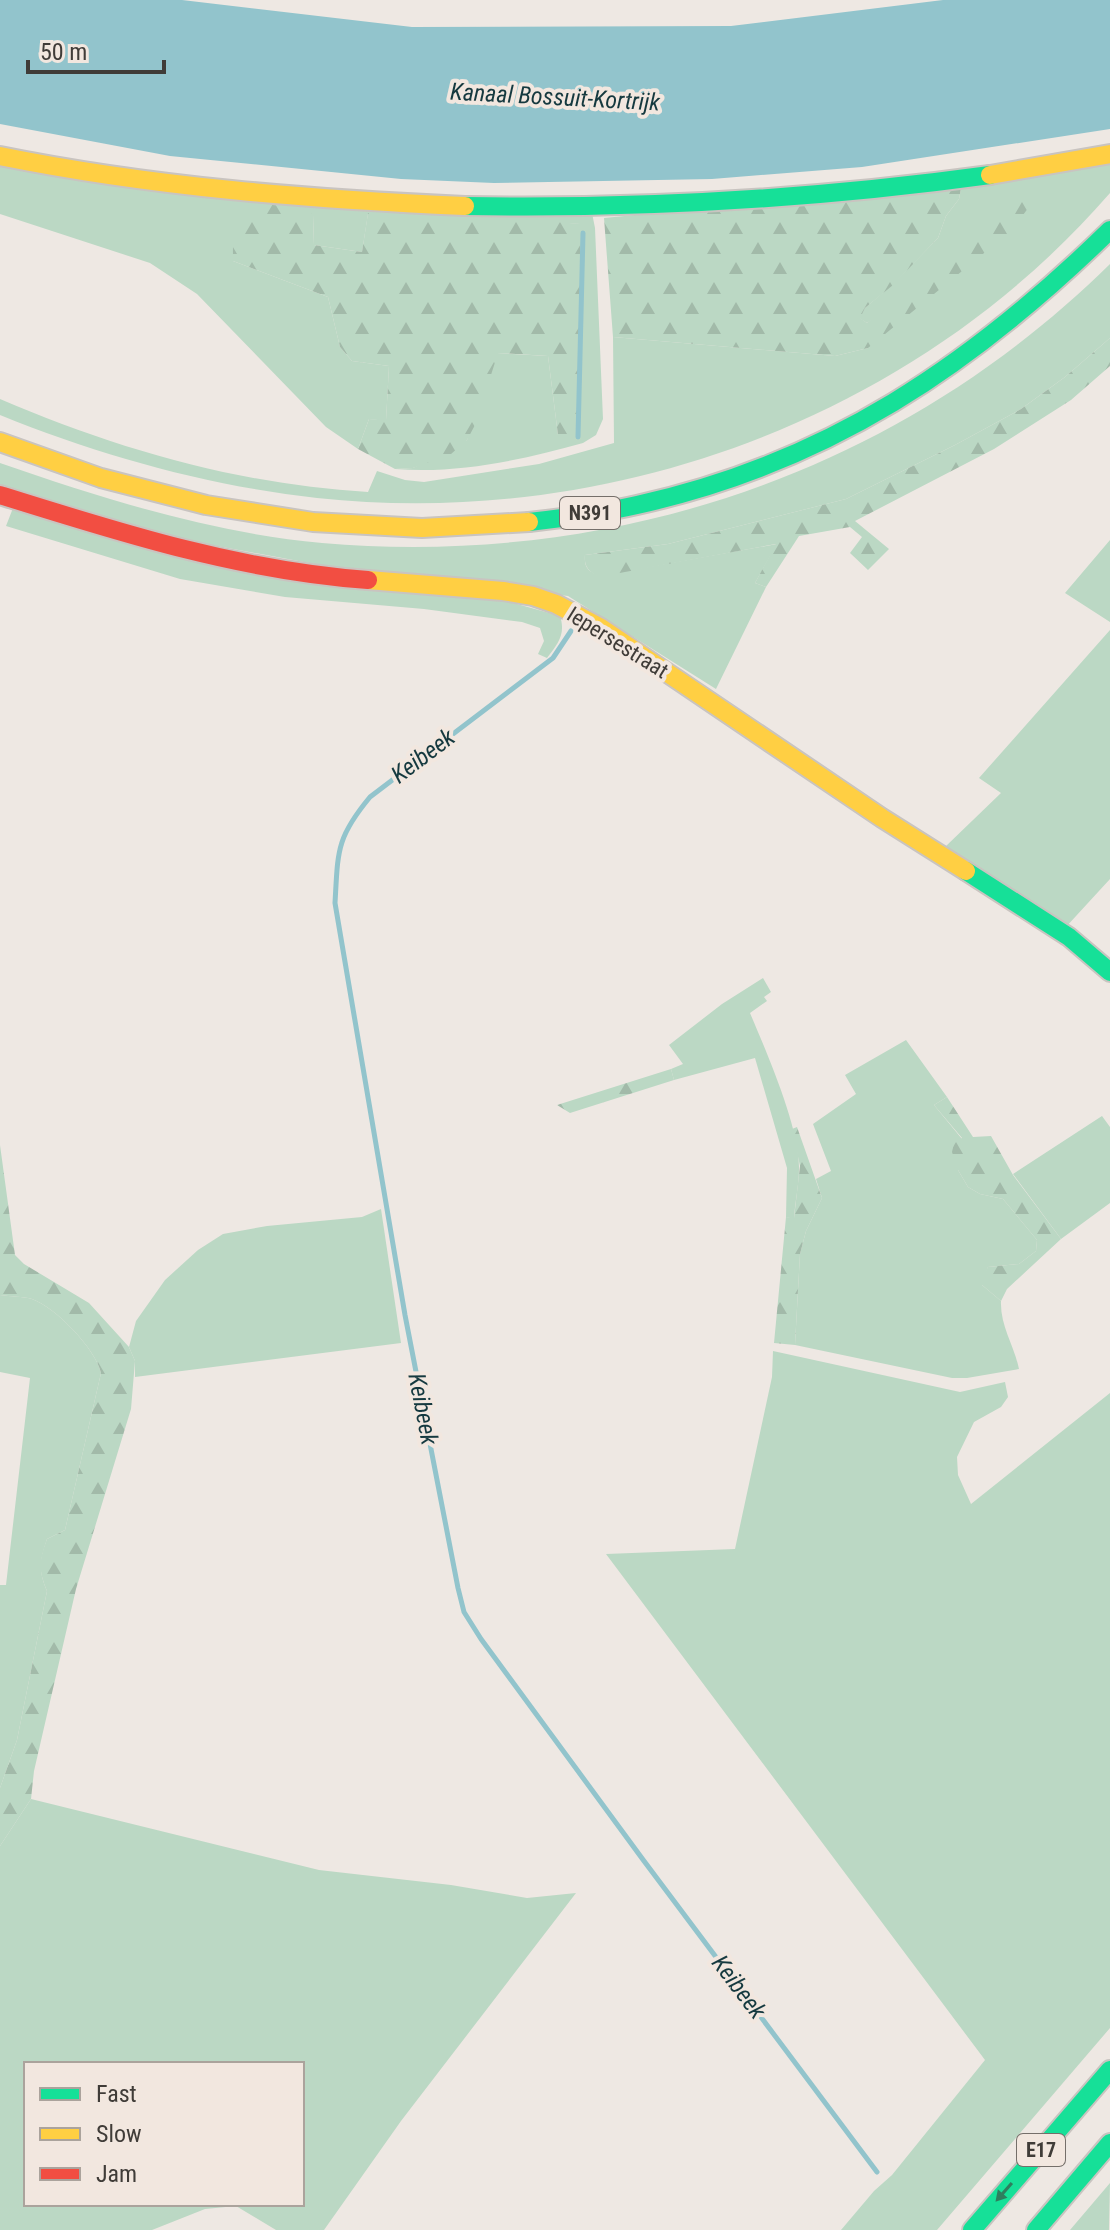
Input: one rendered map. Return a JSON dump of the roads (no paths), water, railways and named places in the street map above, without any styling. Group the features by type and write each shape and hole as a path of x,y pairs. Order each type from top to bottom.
{"main road":[{"path":"0,156 40,165 182,185 300,197 477,206 599,207 712,203 873,190 976,177 1110,154"},
{"name":"N391","path":"0,442 83,472 158,494 296,520 405,527 488,526 623,507 674,496 732,478 839,434 884,410 927,384 1019,317 1110,230"},
{"name":"Iepersestraat","path":"0,495 113,531 216,558 349,579 503,591 556,604 601,628 882,818 1069,937 1110,972"},
{"name":"E17","path":"972,2230 1110,2070"},
{"name":"E17","path":"1036,2230 1110,2143"}],"water":[{"name":"Kanaal Bossuit-Kortrijk","path":"0,0 182,0 412,27 731,26 943,0 1110,0 1110,129 862,167 712,179 494,183 401,179 170,156 0,124"}],"waterway":[{"name":"Keibeek","path":"578,437 583,233"},
{"name":"Keibeek","path":"571,631 553,658 370,797 345,835 338,857 335,903 405,1315 458,1588 464,1612 481,1639 877,2172"}]}
